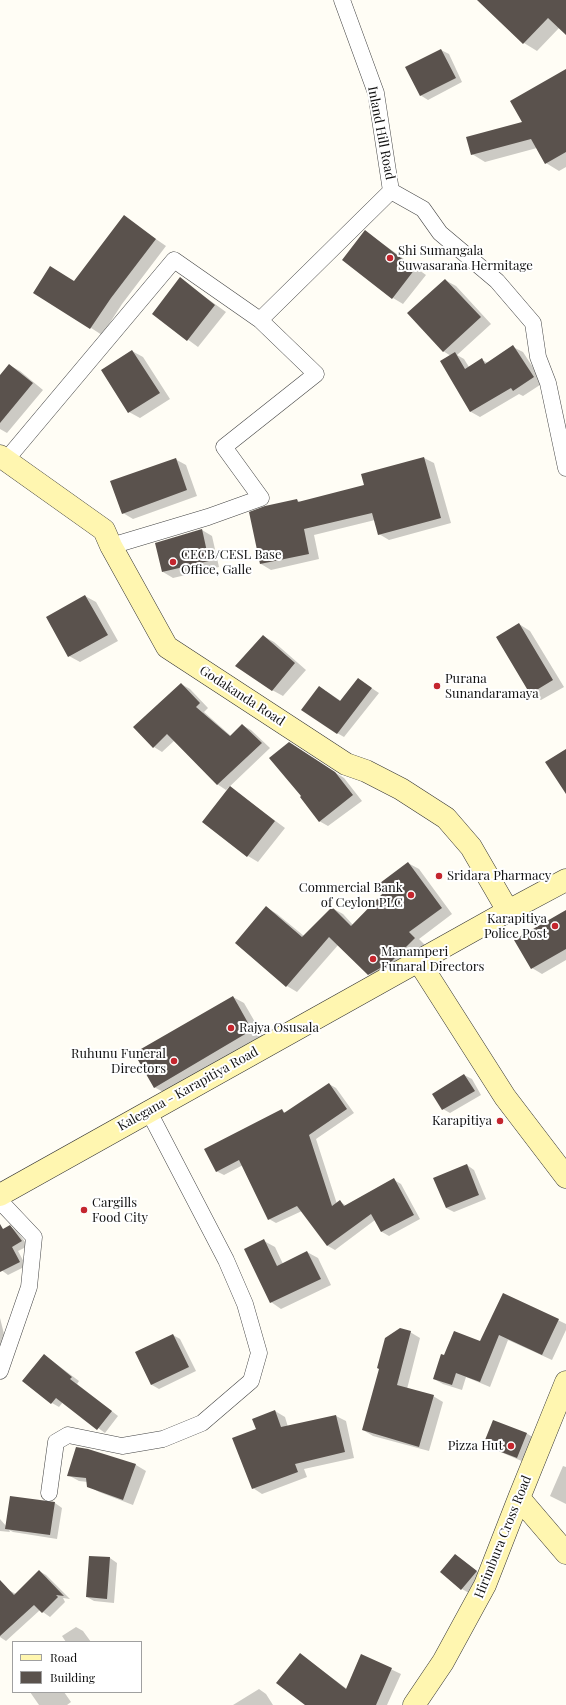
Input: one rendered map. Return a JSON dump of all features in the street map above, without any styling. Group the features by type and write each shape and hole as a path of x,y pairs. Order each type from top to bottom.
{"street":[{"name":"Inland Hill Road","path":"342,0 376,93 391,191 423,208 440,233 497,281 533,323 538,357 548,383 566,468"},
{"path":"260,320 391,191"},
{"path":"3,458 174,260 260,320 316,374 224,447 261,498 208,517 111,546"},
{"name":"Godakanda Road","path":"3,458 104,530 111,546 167,647 346,764 366,771 401,789 446,818 471,847 508,911"},
{"name":"Kalegana - Karapitiya Road","path":"0,1195 566,880"},
{"path":"419,962 505,1097 566,1176"},
{"path":"49,1493 56,1442 68,1435 122,1446 163,1439 202,1423 251,1382 259,1353 245,1304 226,1260 149,1112"},
{"path":"0,1201 34,1237 29,1287 0,1371"},
{"name":"Hirimbura Cross Road","path":"414,1705 443,1662 485,1585 518,1498 566,1382"},
{"path":"518,1498 566,1553"}],"building":[{"path":"477,0 566,0 566,35 548,18 523,44"},
{"path":"441,49 456,78 420,96 405,67"},
{"path":"566,69 566,152 545,164 531,139 471,155 466,137 522,122 510,101"},
{"path":"124,215 156,239 111,298 90,329 33,293 50,266 74,281"},
{"path":"365,230 415,269 392,299 342,260"},
{"path":"180,277 215,305 187,341 152,314"},
{"path":"445,279 481,317 443,352 407,313"},
{"path":"513,345 534,377 513,391 511,388 470,412 440,361 455,352 465,369 482,358 485,364"},
{"path":"132,350 160,393 128,413 101,370"},
{"path":"9,364 33,383 0,423 0,375"},
{"path":"424,457 441,518 378,535 372,513 304,529 309,554 260,564 249,512 265,506 297,499 298,502 364,485 361,474"},
{"path":"176,458 187,490 122,514 110,481"},
{"path":"202,529 209,561 162,572 155,543"},
{"path":"85,595 108,635 68,657 46,617"},
{"path":"519,623 553,680 530,694 496,637"},
{"path":"263,635 295,663 272,691 235,666"},
{"path":"358,678 372,688 337,734 301,710 319,686 340,701"},
{"path":"181,683 200,703 196,707 230,736 242,724 262,743 217,785 167,734 153,748 133,727"},
{"path":"289,742 335,772 353,795 319,822 300,797 301,796 269,758"},
{"path":"566,749 566,794 545,762"},
{"path":"230,786 275,821 247,857 202,822"},
{"path":"408,862 442,908 409,932 415,938 391,962 368,975 329,937 286,987 235,943 266,906 302,937 332,907 351,926 385,891 380,883"},
{"path":"566,910 566,949 531,969 514,940"},
{"path":"233,996 252,1030 154,1088 134,1053"},
{"path":"464,1074 475,1091 442,1110 432,1094"},
{"path":"329,1083 347,1109 309,1135 332,1206 340,1200 344,1206 394,1178 414,1215 381,1232 371,1214 327,1246 297,1206 268,1220 239,1160 216,1172 204,1149 282,1109 284,1113"},
{"path":"467,1164 479,1195 446,1208 433,1178"},
{"path":"0,1224 3,1229 10,1225 22,1241 12,1247 20,1262 0,1272"},
{"path":"264,1239 277,1266 307,1251 321,1279 270,1303 244,1249"},
{"path":"503,1293 559,1319 542,1355 499,1335 480,1382 456,1373 452,1385 433,1379 441,1354 444,1355 454,1331 480,1341"},
{"path":"400,1328 411,1331 397,1385 434,1395 419,1447 362,1430 379,1369 377,1368 385,1338"},
{"path":"173,1334 189,1367 151,1385 135,1352"},
{"path":"44,1354 72,1377 70,1379 112,1411 97,1430 56,1398 51,1404 22,1381"},
{"path":"275,1410 281,1427 336,1415 345,1452 295,1464 298,1472 252,1489 232,1438 256,1429 252,1419"},
{"path":"493,1420 527,1433 517,1458 483,1445"},
{"path":"76,1447 88,1449 136,1464 123,1500 87,1487 86,1478 67,1476"},
{"path":"10,1496 55,1502 50,1535 5,1529"},
{"path":"455,1554 477,1571 461,1590 440,1572"},
{"path":"89,1556 110,1557 107,1599 86,1597"},
{"path":"39,1570 64,1596 56,1595 58,1597 42,1613 34,1605 0,1636 0,1580 14,1595"},
{"path":"300,1653 346,1689 361,1654 392,1668 376,1705 305,1705 276,1683"}],"place":[{"name":"Shi Sumangala Suwasarana Hermitage","path":"390,258"},
{"name":"CECB/CESL Base Office, Galle","path":"173,562"},
{"name":"Purana Sunandaramaya","path":"437,686"},
{"name":"Sridara Pharmacy","path":"439,876"},
{"name":"Commercial Bank of Ceylon PLC","path":"411,895"},
{"name":"Karapitiya Police Post","path":"555,926"},
{"name":"Manamperi Funaral Directors","path":"373,959"},
{"name":"Rajya Osusala","path":"231,1028"},
{"name":"Ruhunu Funeral Directors","path":"174,1061"},
{"name":"Karapitiya","path":"500,1121"},
{"name":"Cargills Food City","path":"84,1210"},
{"name":"Pizza Hut","path":"511,1446"}]}
